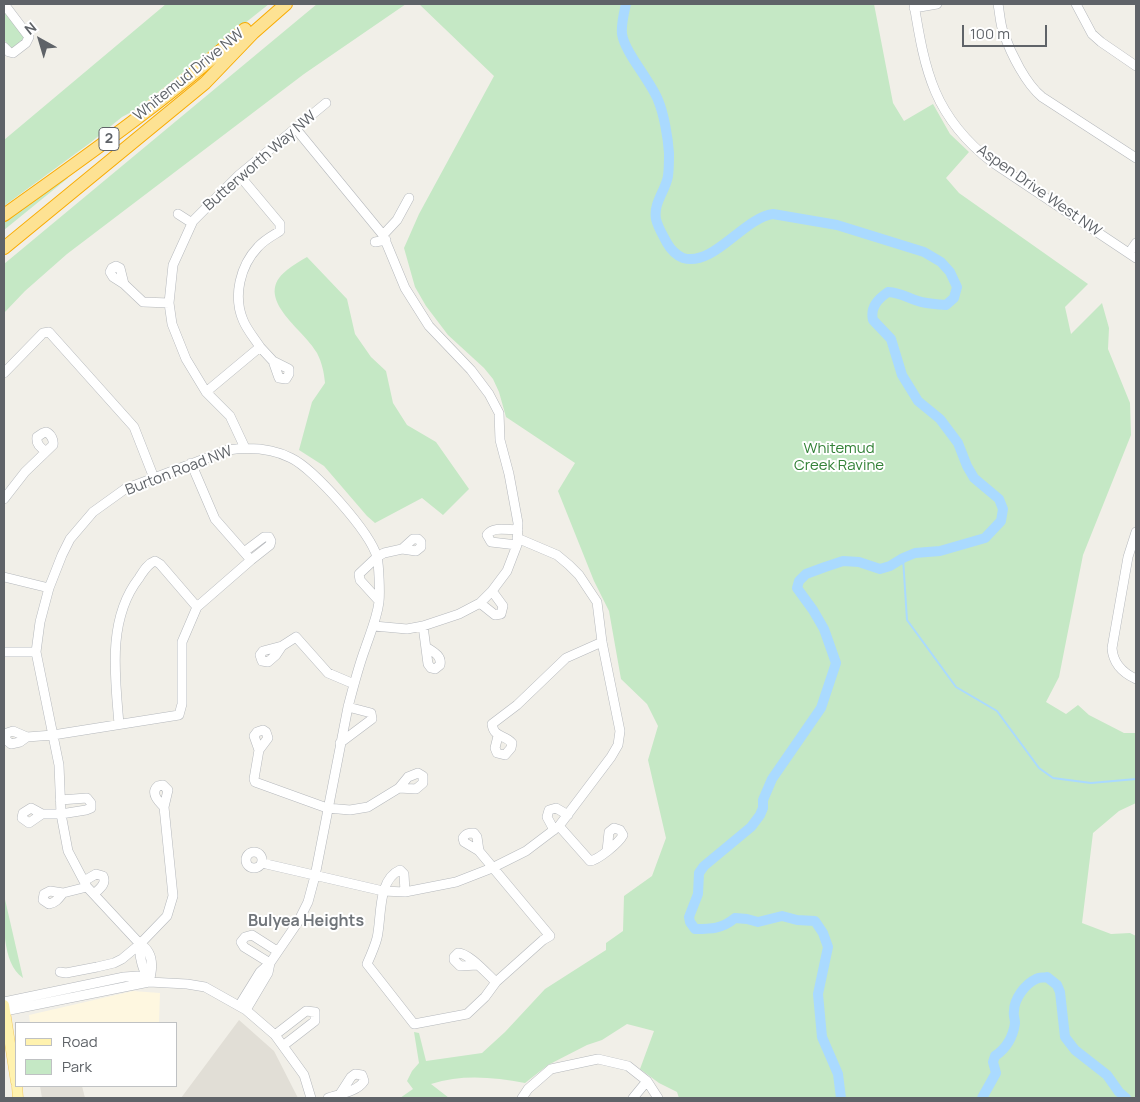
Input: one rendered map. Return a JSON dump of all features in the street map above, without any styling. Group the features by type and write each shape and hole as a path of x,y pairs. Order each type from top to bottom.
{"highway":[{"name":"Whitemud Drive NW","path":"4,215 144,113 212,60 276,4"},
{"name":"Whitemud Drive NW","path":"4,248 205,82 253,33 286,4"},
{"path":"4,237 143,122 212,60"},
{"path":"4,257 52,216 96,172"}],"main road":[{"path":"4,1008 15,1078"}],"street":[{"path":"4,4 29,37 26,43 14,53 9,52 4,47"},
{"path":"914,6 937,4"},
{"path":"998,4 1004,36 1032,89 1042,97 1135,153"},
{"path":"1076,4 1089,30 1096,38 1136,66"},
{"name":"Aspen Drive West NW","path":"914,6 925,66 930,81 947,114 962,136 997,165 1133,256"},
{"name":"Butterworth Way NW","path":"245,448 230,416 206,392 186,359 172,324 169,303 173,265 192,223 239,176 326,103"},
{"path":"296,129 385,237 405,288 429,326 471,370 489,394 499,413 500,440 512,491 517,538 507,571 480,603 459,614 407,630 374,626"},
{"path":"239,176 281,227 280,231 265,240 251,256 242,271 239,286 239,303 243,321 260,347 273,361"},
{"path":"375,242 385,237 409,198"},
{"path":"178,214 192,223"},
{"path":"1133,256 1136,243"},
{"path":"124,284 143,302 169,303"},
{"path":"4,373 43,332 50,332 134,427 154,478"},
{"path":"206,392 260,347"},
{"name":"Burton Road NW","path":"140,944 88,887 68,851 61,814 59,765 36,652 40,622 49,588 70,539 93,512 106,501 125,490 228,450 260,448 292,458 306,468 360,524 377,556 379,601 374,626 348,707 315,876 308,902 298,922 270,963 268,972 242,1008"},
{"path":"4,499 25,472 46,451"},
{"path":"191,463 215,519 251,560"},
{"path":"1136,532 1128,557 1112,648 1114,659 1121,670 1136,679"},
{"path":"27,737 53,736 179,715 182,704 182,642 197,607 270,545 269,537 264,537 244,552"},
{"path":"262,863 384,891 405,892 456,882 492,868 526,851 557,828 568,815 611,757 618,745 620,731 602,642 597,602 579,574 557,555 517,538"},
{"path":"379,601 359,577 360,572 377,556 402,549"},
{"path":"119,724 115,677 118,622 131,588 154,561 160,564 197,607"},
{"path":"4,577 49,588"},
{"path":"480,603 495,615 501,614 503,606 492,591"},
{"path":"423,626 426,646"},
{"path":"282,646 296,637 328,673 354,684"},
{"path":"498,736 492,724 517,705 566,658 602,642"},
{"path":"6,654 36,652"},
{"path":"340,743 372,719 371,713 348,707"},
{"path":"259,750 255,782 327,808 350,810 368,807 399,788"},
{"path":"42,814 61,814 91,808 87,798 60,800"},
{"path":"60,972 66,973 114,963 140,944 167,916 173,896 164,807"},
{"path":"568,815 556,808 549,810 547,817 590,862 594,862 606,851"},
{"path":"405,892 404,874 400,870 393,873 384,891 377,937 368,964 414,1024 466,1014 486,997 496,982 550,936 479,851"},
{"path":"63,893 88,887"},
{"path":"270,963 244,948 241,942 245,937 252,935 277,951"},
{"path":"140,944 139,950 143,970 149,982"},
{"path":"477,965 496,982"},
{"path":"4,1008 69,988 124,977 138,976 149,982"},
{"path":"4,1008 71,998 149,982 205,987 242,1008 276,1035 304,1075 311,1098"},
{"path":"69,988 71,998"},
{"path":"276,1035 306,1011 315,1012 315,1021 284,1045"},
{"path":"522,1098 550,1069 598,1059 628,1066 647,1081 658,1098"},
{"path":"632,1098 647,1081"},
{"path":"328,1098 340,1094"}],"shaded area":[{"path":"133,991 160,993 159,1022 30,1022 29,1015"},
{"path":"239,1020 274,1051 298,1098 181,1098"},
{"path":"40,1087 82,1087 85,1098 42,1098"}],"green space":[{"path":"166,4 269,4 137,109 122,117 4,206 4,140"},
{"path":"317,4 406,4 304,74 67,254 25,291 4,313 4,264"},
{"name":"Whitemud Creek Ravine","path":"419,4 874,4 893,103 904,121 933,104 950,134 969,152 946,178 959,193 1088,284 1065,307 1071,334 1102,303 1109,328 1108,349 1130,403 1131,435 1083,555 1059,677 1046,702 1066,714 1078,705 1089,715 1124,733 1136,733 1136,803 1119,811 1093,833 1082,923 1111,934 1130,933 1136,936 1136,1098 679,1098 677,1092 659,1083 640,1069 654,1031 627,1024 602,1040 587,1045 548,1065 525,1083 489,1078 454,1079 431,1084 449,1098 400,1098 413,1089 407,1081 419,1063 414,1032 419,1033 426,1061 482,1053 505,1032 545,989 606,950 606,943 623,931 624,896 652,876 666,838 648,760 658,726 647,704 621,679 609,611 594,581 558,491 575,463 506,417 493,379 484,368 448,335 426,306 415,287 404,248 419,214 494,76"},
{"path":"4,12 25,38 12,49 4,40"},
{"path":"66,176 68,178 4,230 4,221"},
{"path":"307,257 347,299 355,334 371,357 386,371 393,403 407,425 436,442 469,489 443,515 422,498 375,523 324,466 299,450 312,402 325,383 324,375 317,353 284,313 277,302 275,291 277,281 287,270"},
{"path":"4,895 23,978 16,971 7,951 4,928"}],"waterway":[{"path":"626,4 622,26 624,41 654,92 660,106 668,140 667,181 656,208 656,219 670,248 683,258 695,259 717,249 762,217 773,214 837,225 924,252 941,262 950,272 957,287 954,298 946,305 921,302 900,294 888,292 881,297 874,307 873,320 891,339 902,375 918,401 940,419 958,443 974,478 999,499 1003,509 1001,521 985,538 940,551 915,553 880,569 859,562 843,561 806,574 799,581 797,588 824,629 836,663 821,708 772,779 763,800 763,808 760,815 751,827 704,866 699,873 698,894 689,917 695,929 716,928 735,918 758,922 782,916 797,920 815,921 823,933 828,947 818,994 822,1037 838,1074 841,1098"},
{"path":"903,558 907,620 956,687 997,711 1039,768 1053,778 1091,783 1136,779"},
{"path":"982,1098 996,1073 993,1062 995,1056 1006,1046 1013,1033 1015,1023 1014,1006 1018,997 1032,981 1047,977 1057,985 1060,992 1065,1037 1075,1050 1107,1075 1119,1092 1126,1098"}],"district":[{"name":"Bulyea Heights","path":"306,922"}]}
